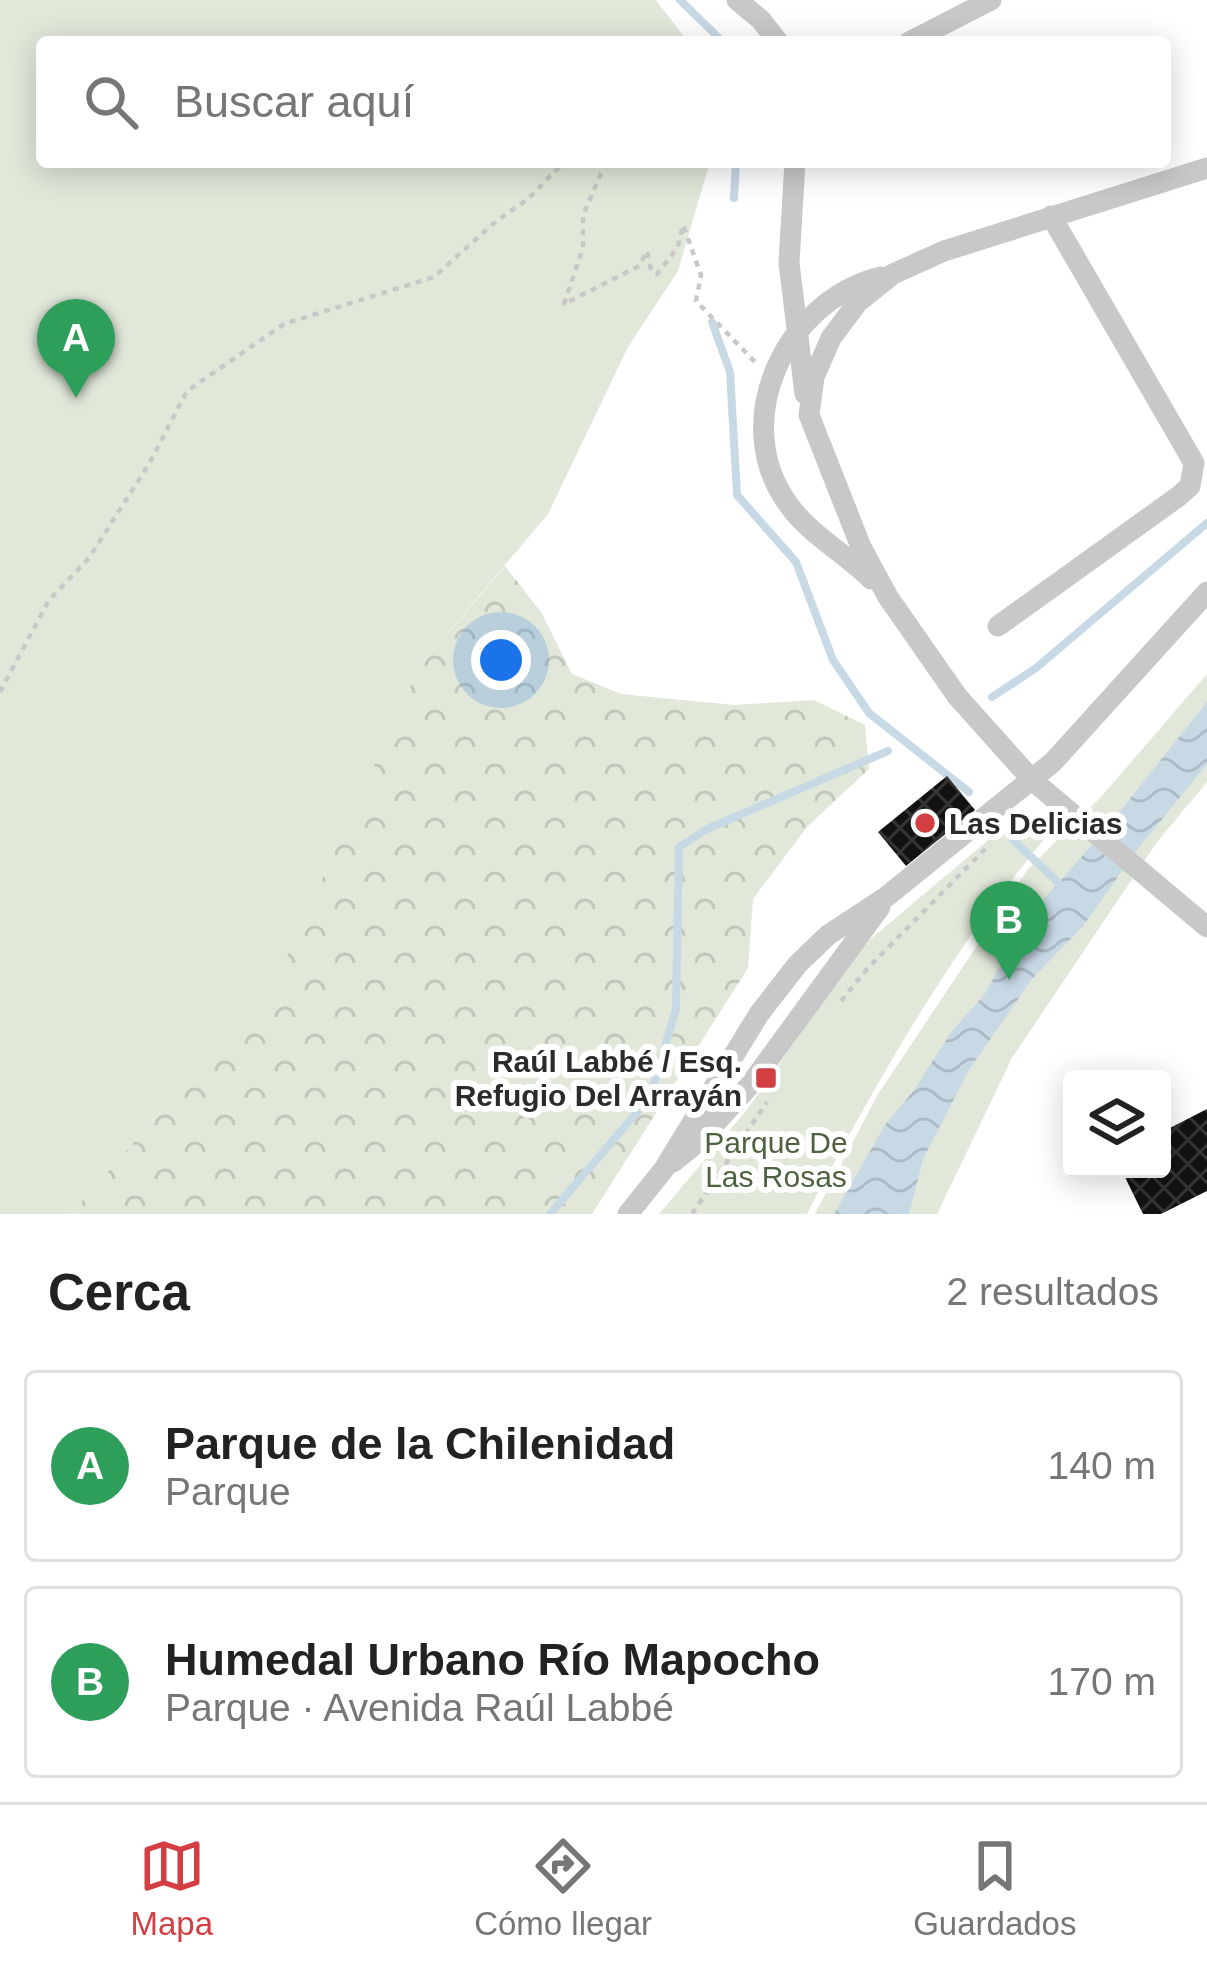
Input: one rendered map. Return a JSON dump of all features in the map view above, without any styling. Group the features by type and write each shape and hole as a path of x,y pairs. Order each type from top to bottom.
{"street":[{"path":"736,0 773,36"},
{"path":"921,36 991,0"},
{"path":"888,597 809,526 779,490 764,453 762,433 775,371 796,334 840,292 944,251 1207,167"},
{"path":"795,168 789,263 808,415 837,494 888,597 957,696 1033,780 1203,923"},
{"path":"998,626 1179,496 1195,476 1194,463 1052,216"},
{"path":"808,415 814,377 830,338 858,302 893,274"},
{"path":"628,1214 664,1169 773,994 828,935 886,897 1033,780 1207,592"},
{"path":"664,1169 700,1140 750,1085 886,897"},
{"path":"773,994 781,991 795,997 798,1020"}],"path":[{"path":"0,692 50,601 89,558 149,464 187,391 284,324 348,308 434,277 530,198 558,168"},
{"path":"603,168 583,215 583,248 564,304 639,266 647,251 657,274 678,248 683,225 701,275 696,301 749,360 775,371"},
{"path":"838,1005 867,968 995,838"},
{"path":"692,1214 770,1098"}],"green space":[{"path":"0,0 656,0 683,36 36,36 36,168 708,168 678,271 628,347 548,514 419,667 276,980 71,1214 0,1214"},
{"path":"505,566 541,612 572,674 621,694 734,705 814,700 865,725 869,769 807,827 753,899 748,968 592,1214 71,1214 276,980 419,667"},
{"path":"1207,674 1207,782 1157,842 1012,1058 937,1214 815,1214 878,1094 1028,869 1101,797"},
{"name":"Parque De Las Rosas","path":"1038,823 1052,830 949,967 807,1214 659,1214 749,1107 861,947 999,831"}],"water":[{"path":"1207,702 1207,764 1083,926 1032,979 969,1070 923,1159 909,1214 834,1214 885,1125 915,1089 951,1032 984,995 1025,921"}],"building":[{"path":"947,776 975,810 906,866 878,832"},
{"path":"1207,1109 1207,1191 1161,1214 1143,1214 1125,1178 1171,1178 1171,1127"}],"waterway":[{"path":"680,0 717,36"},
{"path":"734,198 736,168"},
{"path":"712,322 730,372 737,495 796,562 833,660 869,713 969,792"},
{"path":"992,697 1036,668 1207,523"},
{"path":"550,1214 650,1097 676,1009 679,847 707,829 888,751"},
{"path":"1012,839 1063,887"}],"place":[{"name":"Parque de la Chilenidad","path":"76,398"},
{"name":"Las Delicias","path":"925,823"},
{"name":"Humedal Urbano Río Mapocho","path":"1009,980"},
{"name":"Raúl Labbé / Esq. Refugio Del Arrayán","path":"766,1078"}]}
